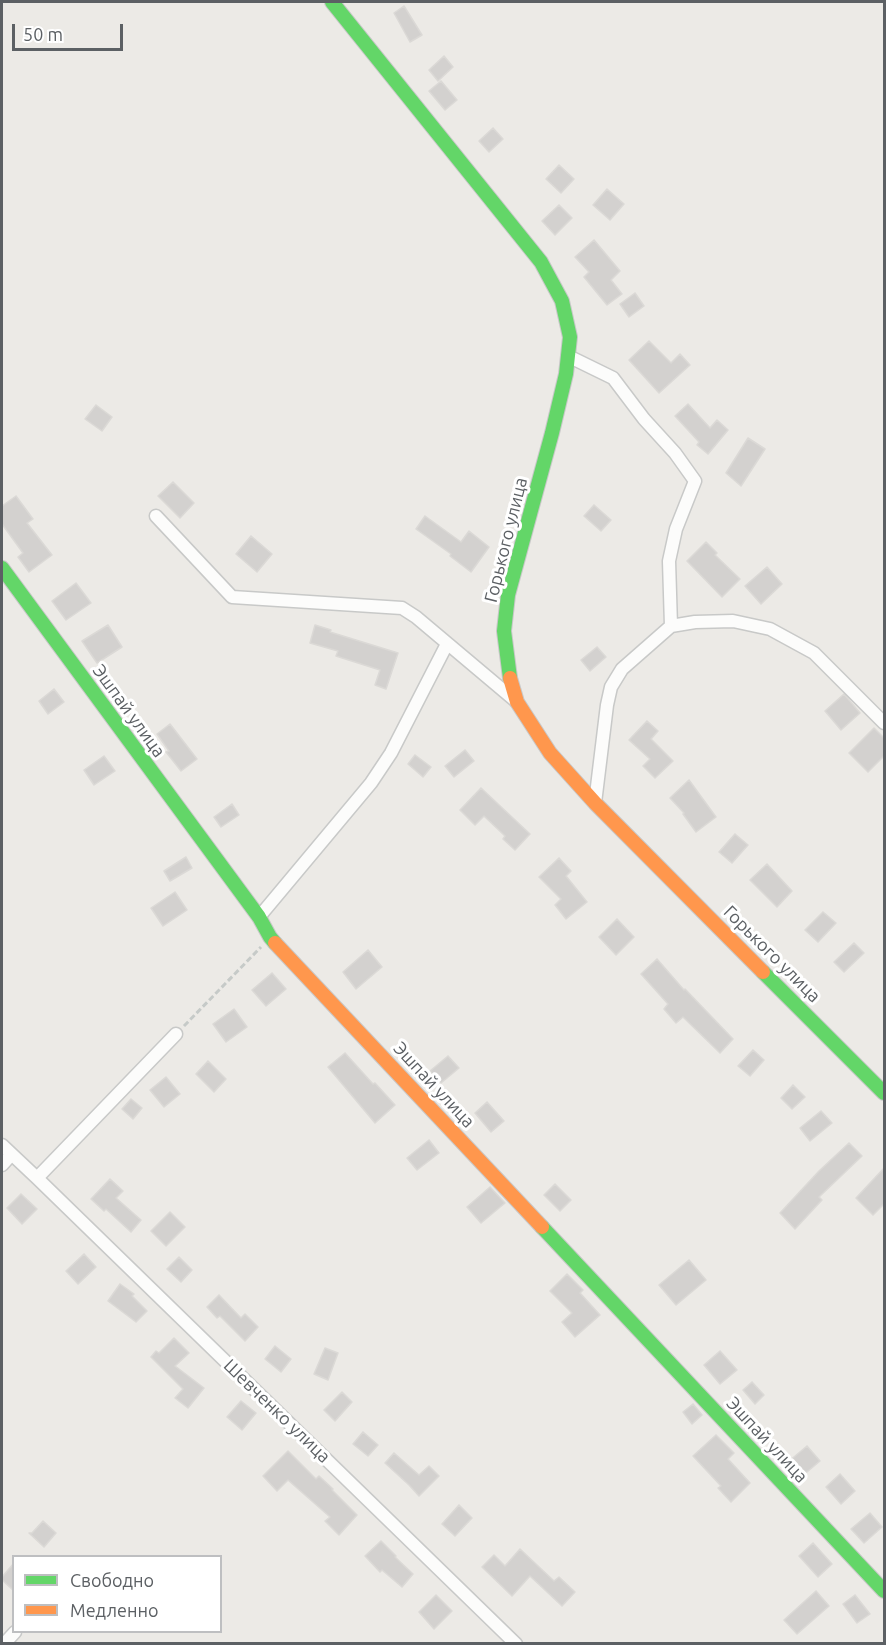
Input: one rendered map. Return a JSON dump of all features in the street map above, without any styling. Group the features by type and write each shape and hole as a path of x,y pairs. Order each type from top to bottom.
{"street":[{"name":"Горького улица","path":"332,2 541,262 562,301 570,337 566,374 508,595 504,631 508,671 517,702 550,753 596,803 885,1093"},
{"path":"568,356 613,378 644,419 675,453 695,482 676,529 669,561 671,626"},
{"path":"156,516 232,597 402,608 416,617 517,702"},
{"name":"Эшпай улица","path":"2,568 259,917 270,937 885,1591"},
{"path":"596,803 611,687 622,669 671,626 695,622 733,621 770,629 814,653 885,723"},
{"path":"259,917 371,783 391,753 447,644"},
{"path":"38,1178 177,1034"},
{"name":"Шевченко улица","path":"2,1145 516,1644"},
{"path":"2,1165 11,1155"}],"path":[{"path":"177,1034 270,937"}],"building":[{"path":"404,6 422,35 410,42 394,13"},
{"path":"444,56 453,67 438,81 429,70"},
{"path":"441,81 457,100 445,110 429,91"},
{"path":"493,128 503,139 489,152 479,141"},
{"path":"559,165 574,179 561,193 546,179"},
{"path":"607,189 624,204 610,220 593,205"},
{"path":"559,205 572,218 555,235 542,221"},
{"path":"594,240 620,271 611,280 622,294 607,305 584,277 589,272 575,257"},
{"path":"635,293 644,306 629,317 620,304"},
{"path":"649,341 671,363 680,354 690,365 659,393 629,360"},
{"path":"688,404 710,428 717,420 728,430 708,454 697,445 699,442 675,416"},
{"path":"96,405 112,417 102,431 85,419"},
{"path":"748,438 765,449 741,486 726,473"},
{"path":"173,482 194,503 180,518 158,496"},
{"path":"16,496 33,519 27,523 52,555 29,572 18,557 23,553 2,524 2,506"},
{"path":"594,505 611,520 601,531 584,516"},
{"path":"425,516 461,542 469,531 489,547 471,572 450,556 451,554 416,529"},
{"path":"251,536 272,554 257,572 236,554"},
{"path":"706,542 717,553 715,555 740,579 722,597 687,561"},
{"path":"767,567 782,584 761,604 745,586"},
{"path":"76,583 91,603 66,620 52,601"},
{"path":"108,625 122,647 97,663 82,641"},
{"path":"315,625 331,630 330,632 398,653 386,689 375,685 380,670 336,656 338,651 310,643"},
{"path":"597,647 606,657 590,671 581,660"},
{"path":"54,689 64,702 48,714 39,701"},
{"path":"844,694 860,713 841,730 825,711"},
{"path":"647,721 658,731 651,739 673,761 655,778 643,766 650,759 629,740"},
{"path":"170,724 197,759 181,771 166,752 169,751 157,734"},
{"path":"874,728 885,739 885,755 868,772 849,753"},
{"path":"465,750 474,761 454,777 445,766"},
{"path":"415,755 431,767 423,777 408,764"},
{"path":"104,756 115,771 94,785 84,770"},
{"path":"689,780 716,817 696,832 684,813 670,798"},
{"path":"481,788 530,834 515,850 503,839 505,836 484,816 475,825 460,810"},
{"path":"232,804 239,815 221,827 214,817"},
{"path":"735,834 748,845 732,863 719,852"},
{"path":"186,857 192,868 170,881 164,871"},
{"path":"559,858 571,871 566,876 587,902 566,919 555,905 561,899 539,877"},
{"path":"767,864 792,891 777,907 750,880"},
{"path":"175,892 187,910 163,926 151,908"},
{"path":"823,912 836,923 818,942 805,930"},
{"path":"617,919 634,937 616,955 599,937"},
{"path":"854,943 864,953 844,972 834,962"},
{"path":"368,950 382,967 356,989 343,972"},
{"path":"657,959 733,1039 720,1053 683,1017 676,1023 664,1009 668,1004 641,974"},
{"path":"272,973 286,989 266,1006 252,990"},
{"path":"234,1009 247,1027 226,1042 213,1024"},
{"path":"753,1050 764,1060 750,1076 738,1066"},
{"path":"345,1053 395,1105 375,1123 328,1067"},
{"path":"448,1056 459,1068 441,1083 430,1071"},
{"path":"208,1061 226,1079 214,1092 196,1074"},
{"path":"166,1077 180,1094 164,1107 150,1090"},
{"path":"793,1085 805,1097 792,1109 781,1098"},
{"path":"131,1099 142,1108 133,1119 122,1109"},
{"path":"487,1102 504,1121 491,1132 475,1113"},
{"path":"821,1111 832,1123 810,1141 800,1128"},
{"path":"429,1140 439,1153 417,1170 407,1158"},
{"path":"849,1143 862,1156 819,1197 822,1200 795,1229 780,1213"},
{"path":"885,1167 885,1203 873,1215 856,1198"},
{"path":"110,1179 123,1191 116,1198 141,1220 131,1232 106,1209 104,1211 91,1199"},
{"path":"555,1184 571,1200 560,1211 544,1195"},
{"path":"490,1187 505,1203 481,1223 467,1207"},
{"path":"21,1194 37,1209 22,1224 7,1208"},
{"path":"170,1212 185,1227 166,1246 151,1231"},
{"path":"84,1254 96,1267 78,1284 66,1271"},
{"path":"179,1257 192,1270 181,1282 167,1269"},
{"path":"689,1260 706,1280 676,1305 659,1285"},
{"path":"567,1274 583,1290 580,1293 600,1315 575,1337 562,1322 572,1313 550,1291"},
{"path":"120,1284 134,1294 132,1296 147,1311 136,1322 108,1301"},
{"path":"219,1295 241,1318 245,1314 258,1327 245,1341 220,1316 217,1318 207,1307"},
{"path":"174,1338 189,1353 175,1366 204,1388 188,1408 175,1398 183,1389 151,1357 156,1351 159,1353"},
{"path":"275,1346 291,1359 281,1372 265,1359"},
{"path":"325,1348 338,1353 328,1380 314,1374"},
{"path":"720,1351 737,1370 720,1384 704,1365"},
{"path":"752,1382 764,1395 755,1404 743,1390"},
{"path":"342,1392 352,1402 335,1421 324,1410"},
{"path":"241,1401 256,1413 242,1430 227,1417"},
{"path":"693,1404 702,1415 692,1424 683,1412"},
{"path":"363,1432 378,1445 368,1456 353,1444"},
{"path":"716,1435 734,1453 728,1459 750,1483 731,1502 718,1488 721,1486 693,1456"},
{"path":"807,1446 820,1461 801,1477 788,1462"},
{"path":"288,1451 316,1479 319,1476 357,1515 339,1535 325,1521 330,1517 288,1480 277,1491 263,1476"},
{"path":"394,1453 419,1475 429,1466 439,1476 419,1496 385,1463"},
{"path":"840,1474 855,1491 841,1504 826,1487"},
{"path":"459,1505 472,1518 455,1536 442,1524"},
{"path":"870,1513 882,1527 864,1543 851,1529"},
{"path":"43,1521 56,1533 44,1547 29,1533 32,1533"},
{"path":"381,1541 413,1574 402,1587 382,1570 380,1572 365,1556"},
{"path":"813,1543 832,1564 818,1577 799,1556"},
{"path":"520,1549 554,1581 559,1577 575,1592 562,1606 530,1576 512,1596 482,1567 494,1555 505,1566"},
{"path":"12,1565 12,1589 2,1580"},
{"path":"816,1591 829,1606 797,1634 784,1620"},
{"path":"436,1595 452,1611 434,1629 419,1612"},
{"path":"855,1595 870,1614 857,1623 843,1604"}],"traffic: fast":[{"path":"332,2 541,262 562,301 570,337 566,374 508,595 504,631 510,678"},
{"path":"2,568 259,917 275,943"},
{"path":"763,972 884,1093"},
{"path":"542,1227 884,1591"}],"traffic: slow":[{"path":"510,678 517,702 550,753 595,803 763,972"},
{"path":"275,943 542,1227"}]}
